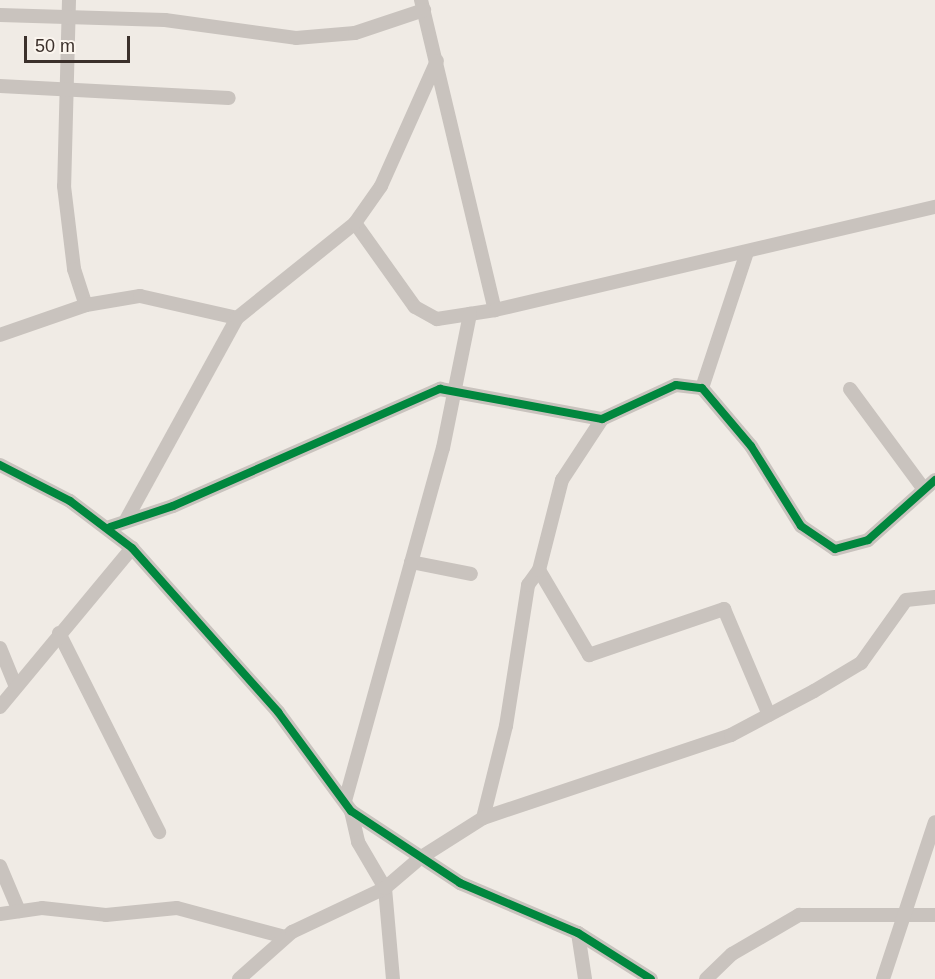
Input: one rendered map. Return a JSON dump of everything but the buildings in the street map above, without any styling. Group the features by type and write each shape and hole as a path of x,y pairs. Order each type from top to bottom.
{"street":[{"path":"69,0 63,91 68,231 86,305"},
{"path":"0,15 68,19 165,20 296,38 355,33 423,5 495,310"},
{"path":"126,520 237,318 355,223 381,186 437,61"},
{"path":"0,86 229,98"},
{"path":"355,223 425,316 470,314 495,310 935,207"},
{"path":"702,388 747,252"},
{"path":"0,335 86,305 159,297 237,318"},
{"path":"393,979 385,888 358,842 348,806 456,388 470,314"},
{"path":"483,818 506,726 528,585 539,570 562,480 602,418 676,385 702,388 751,446 801,526 821,543 836,549 868,540 923,488 935,480"},
{"path":"110,527 173,506 422,394 456,388 602,418"},
{"path":"850,389 923,488"},
{"path":"0,465 110,527 132,548 278,712 348,806 420,858 505,905 578,933 651,979"},
{"path":"0,709 59,633 132,548"},
{"path":"411,562 471,574"},
{"path":"539,570 589,655 724,609 769,715"},
{"path":"239,979 285,937 385,888 420,858 483,818 512,812 638,762 705,745 769,715 861,663 906,600 935,597"},
{"path":"59,633 159,832"},
{"path":"0,648 16,687"},
{"path":"883,979 935,822"},
{"path":"0,866 19,911"},
{"path":"0,914 42,908 106,915 177,908 285,937"},
{"path":"706,979 732,954 799,915 903,913 935,915"},
{"path":"578,933 585,979"}],"cycle path":[{"path":"110,527 173,506 440,389 602,419 676,385 702,388 751,446 801,526 835,549 868,540 935,480"},
{"path":"0,465 70,501 132,548 278,712 351,811 460,883 578,933 651,979"}]}
